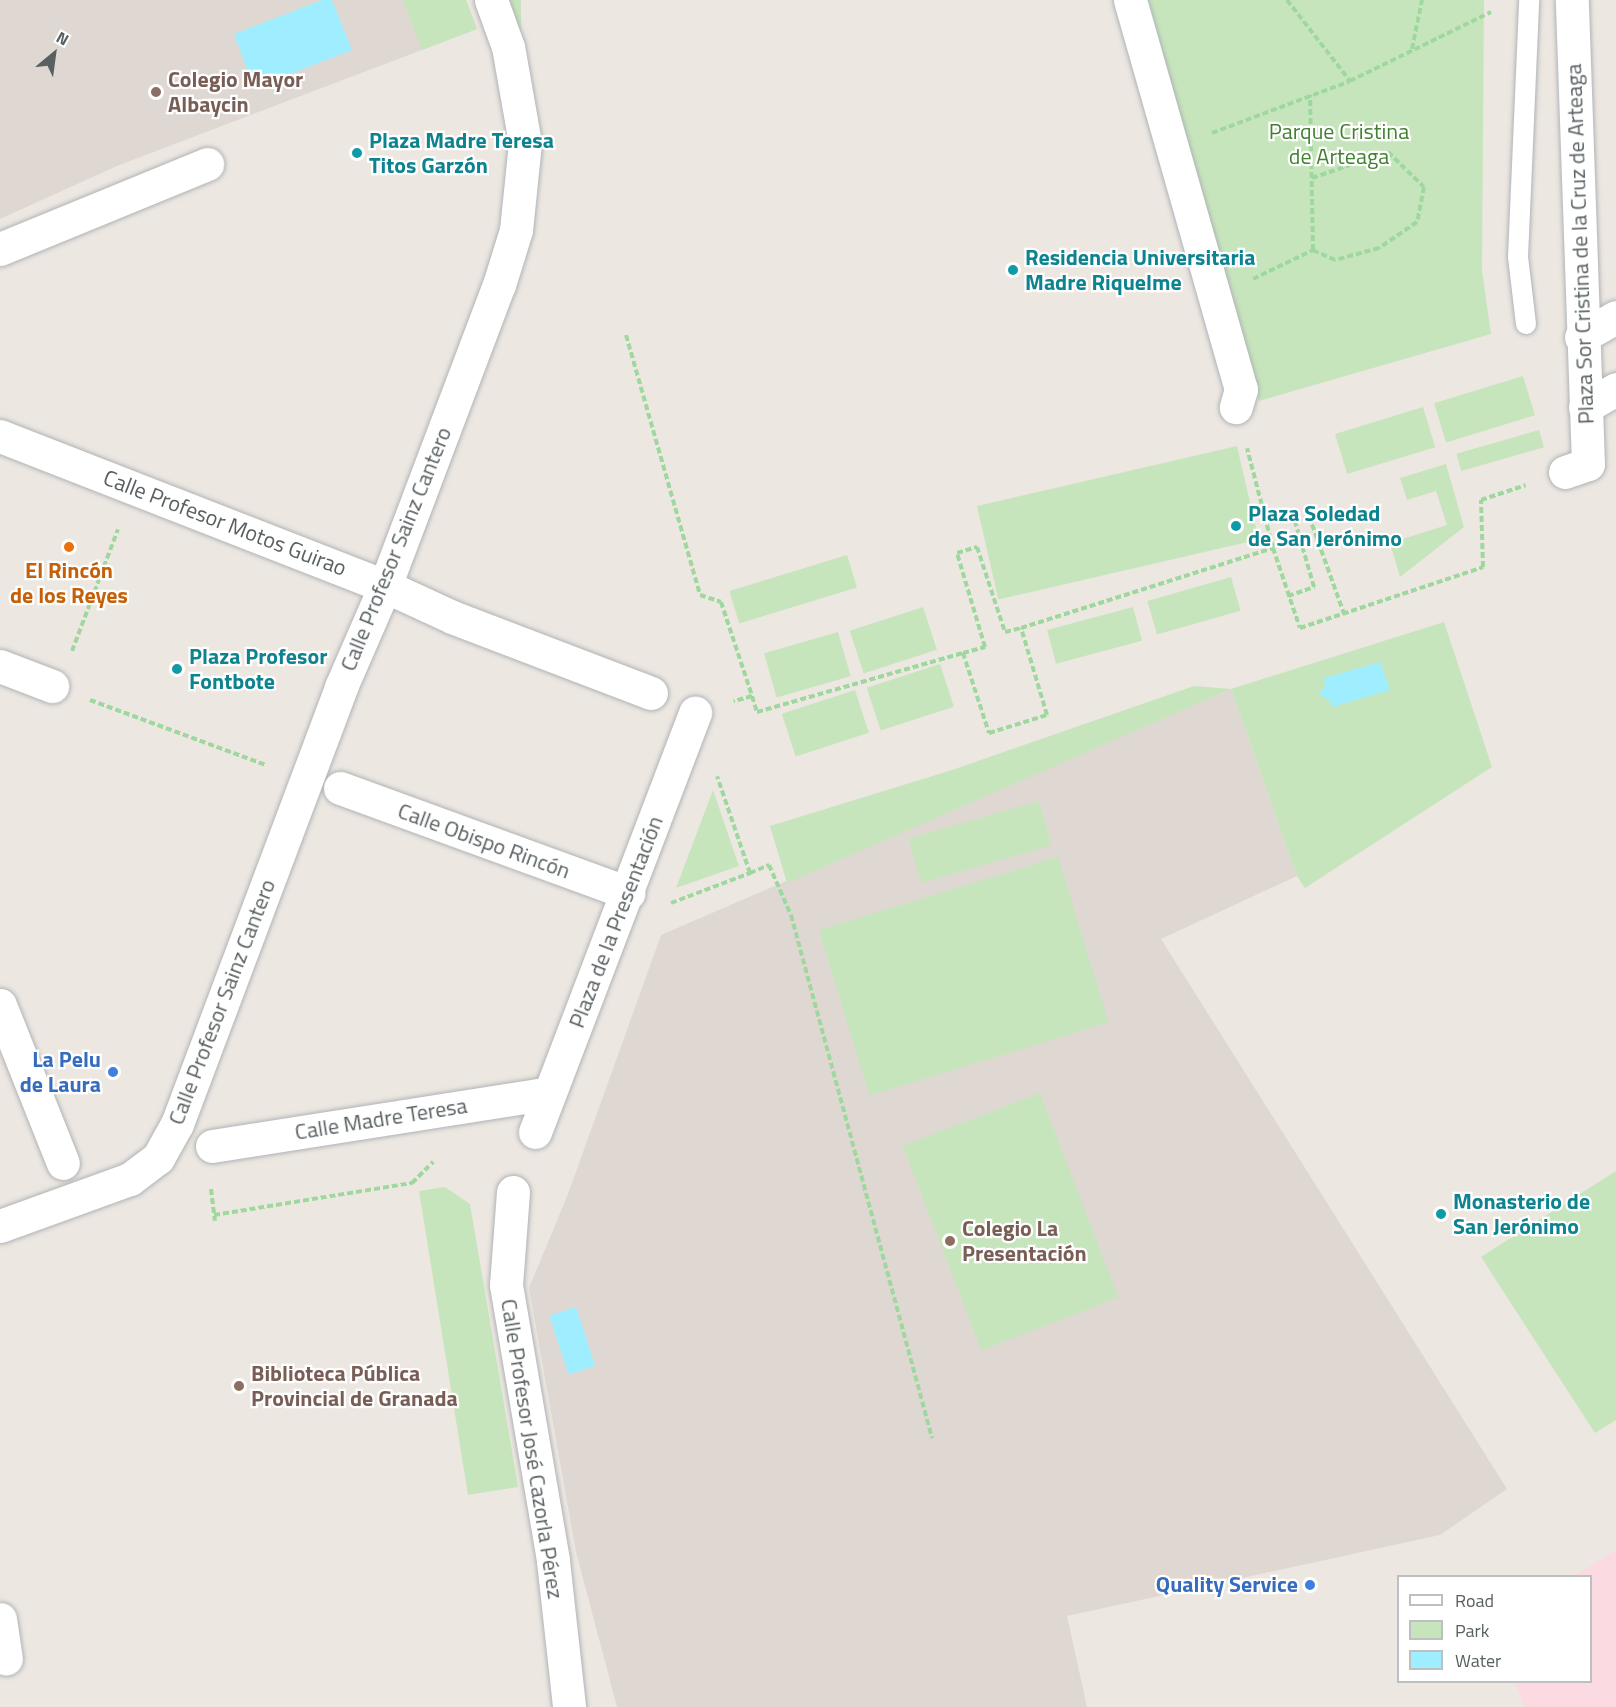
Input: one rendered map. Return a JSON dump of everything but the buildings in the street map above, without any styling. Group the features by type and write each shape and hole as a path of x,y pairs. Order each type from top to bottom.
{"street":[{"name":"Calle Profesor Sainz Cantero","path":"0,1226 130,1179 158,1158 177,1124 341,687 385,586 499,285 516,230 525,143 508,47 491,0"},
{"path":"1130,0 1241,389 1236,407"},
{"name":"Plaza Sor Cristina de la Cruz de Arteaga","path":"1565,472 1588,464 1581,337 1572,0"},
{"path":"0,249 207,164"},
{"path":"1581,337 1616,317"},
{"path":"1585,407 1616,389"},
{"name":"Calle Profesor Motos Guirao","path":"0,436 385,586 452,617 651,693"},
{"path":"0,666 55,687"},
{"name":"Plaza de la Presentación","path":"535,1132 628,893 695,712"},
{"name":"Calle Obispo Rincón","path":"340,788 628,893"},
{"path":"0,1005 63,1163"},
{"name":"Calle Madre Teresa","path":"212,1146 549,1093"},
{"name":"Calle Profesor José Cazorla Pérez","path":"513,1192 506,1285 553,1561 569,1707"},
{"path":"0,1619 6,1659"}],"lane":[{"path":"1526,324 1518,257 1529,0"}],"path":[{"path":"1287,0 1350,81"},
{"path":"1412,50 1422,0"},
{"path":"1173,148 1350,81 1492,11"},
{"path":"1310,95 1313,250"},
{"path":"1214,294 1313,250 1335,260 1379,248 1417,222 1424,187 1388,152 1312,178"},
{"path":"626,335 700,595 721,602 757,712 985,647 957,553 977,547 1005,632 1273,548"},
{"path":"1236,407 1273,548 1300,628 1483,567 1481,500 1565,472"},
{"path":"1288,596 1314,587 1295,521 1309,516 1344,614"},
{"path":"119,527 55,687 271,766"},
{"path":"963,653 988,733 1047,715 1021,628"},
{"path":"732,702 752,696"},
{"path":"715,772 750,873"},
{"path":"628,893 659,907 769,866 791,915 932,1438"},
{"path":"215,1221 214,1215 412,1183 433,1162"}],"shaded area":[{"name":"Colegio Mayor Albaycin","path":"0,0 466,0 477,29 117,166 0,219"},
{"name":"Colegio La Presentación","path":"1231,689 1297,876 1161,939 1507,1489 1440,1535 1067,1616 1087,1707 617,1707 576,1552 529,1288 568,1194 661,935"},
{"path":"1616,1550 1616,1707 1525,1707 1515,1683 1592,1683 1592,1575 1576,1575"}],"green space":[{"path":"403,0 466,0 477,29 422,50"},
{"path":"506,0 521,0 521,92 506,92"},
{"name":"Parque Cristina de Arteaga","path":"1148,0 1484,0 1482,270 1491,334 1259,401"},
{"path":"1523,376 1535,415 1446,442 1434,403"},
{"path":"1423,407 1435,447 1347,474 1335,434"},
{"path":"1539,430 1544,447 1461,471 1456,454"},
{"path":"1237,446 1259,540 998,600 977,506"},
{"path":"1446,464 1464,527 1400,577 1390,543 1447,525 1436,491 1407,500 1400,478"},
{"path":"847,555 857,588 739,623 729,591"},
{"path":"1231,577 1241,611 1157,635 1147,601"},
{"path":"923,607 937,650 864,674 850,631"},
{"path":"1133,607 1142,641 1056,664 1047,630"},
{"path":"1444,622 1492,767 1305,888 1297,876 1231,689"},
{"path":"838,632 851,676 777,697 764,653"},
{"path":"940,664 954,707 881,731 867,688"},
{"path":"1194,686 1231,689 787,883 770,826 952,770"},
{"path":"855,690 869,733 796,757 782,714"},
{"path":"713,790 739,866 676,888"},
{"path":"1039,801 1052,845 921,883 908,838"},
{"path":"1058,857 1109,1022 870,1096 819,930"},
{"path":"1040,1093 1118,1297 981,1350 903,1146"},
{"path":"1616,1171 1616,1420 1595,1433 1481,1257"},
{"path":"445,1187 470,1204 518,1487 468,1495 419,1191"}],"water":[{"path":"322,0 332,0 352,50 254,88 234,34"},
{"path":"1380,662 1390,690 1332,707 1330,701 1319,694 1325,686 1324,678"},
{"path":"576,1307 595,1366 569,1375 549,1316"}],"place":[{"name":"Colegio Mayor Albaycin","path":"156,92"},
{"name":"Plaza Madre Teresa Titos Garzón","path":"357,153"},
{"name":"Residencia Universitaria Madre Riquelme","path":"1013,270"},
{"name":"Plaza Soledad de San Jerónimo","path":"1236,526"},
{"name":"El Rincón de los Reyes","path":"69,547"},
{"name":"Plaza Profesor Fontbote","path":"177,669"},
{"name":"La Pelu de Laura","path":"113,1072"},
{"name":"Monasterio de San Jerónimo","path":"1441,1214"},
{"name":"Colegio La Presentación","path":"950,1241"},
{"name":"Biblioteca Pública Provincial de Granada","path":"239,1386"},
{"name":"Quality Service","path":"1310,1585"}]}
